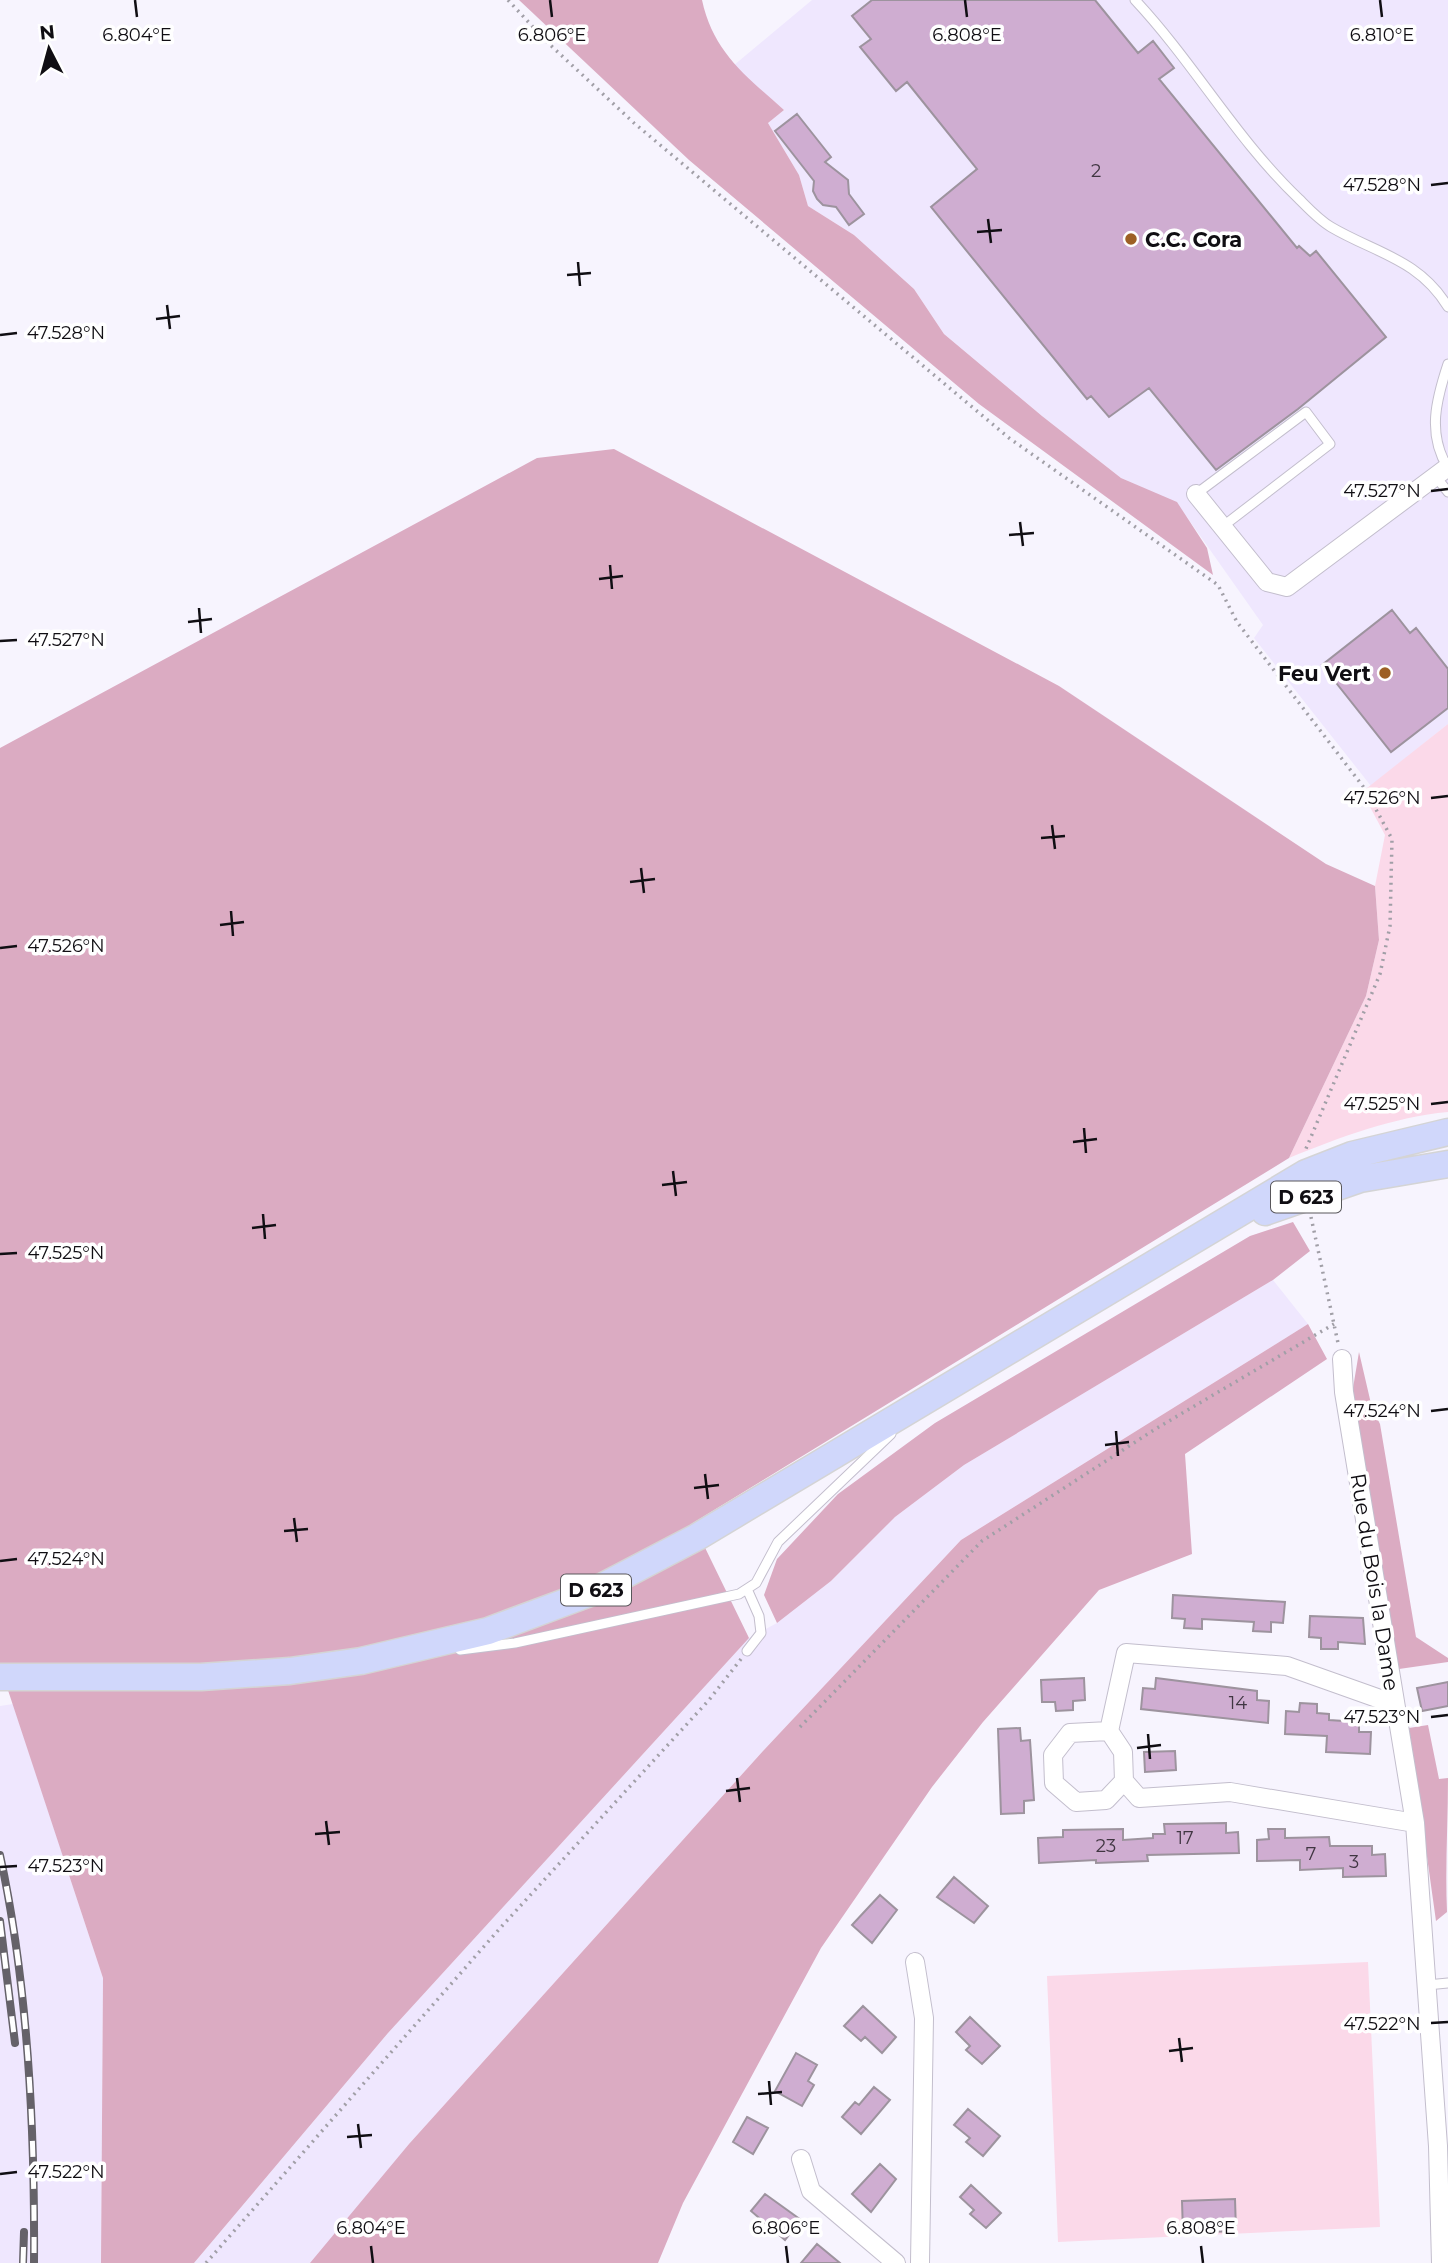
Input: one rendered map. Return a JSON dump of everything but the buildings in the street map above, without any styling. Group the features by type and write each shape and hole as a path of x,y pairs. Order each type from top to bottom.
{"main road":[{"name":"D 623","path":"0,1677 201,1677 290,1671 361,1661 488,1631 590,1593 697,1537 1171,1254 1307,1185 1352,1155 1448,1132"},
{"name":"D 623","path":"1307,1185 1360,1180 1448,1164"}],"street":[{"path":"1196,494 1267,582 1287,587 1445,469"},
{"name":"Rue du Bois la Dame","path":"1342,1359 1344,1392 1415,1824 1438,2147 1441,2263"},
{"path":"1394,1704 1287,1665 1126,1653 1109,1731 1122,1752 1124,1781 1139,1798 1230,1792 1415,1824"},
{"path":"1109,1731 1070,1733 1053,1755 1055,1783 1076,1802 1106,1800 1124,1781"},
{"path":"915,1962 924,2018 920,2263"},
{"path":"800,2159 811,2191 896,2263"}],"lane":[{"path":"1135,0 1186,59 1208,94 1296,196 1328,226 1401,259 1440,293 1448,307"},
{"path":"1448,364 1439,390 1434,423 1448,492"},
{"path":"1196,494 1306,412 1331,444 1222,527"},
{"path":"361,1661 515,1643 739,1594 756,1583 778,1542 837,1482 928,1400"},
{"path":"747,1589 759,1616 761,1633 747,1651"},
{"path":"1427,1985 1448,1983"}],"path":[{"path":"508,0 546,41 634,123 1009,438 1218,585 1237,621 1365,789 1392,839 1390,926 1380,974 1305,1149 1307,1185 1342,1359"},
{"path":"800,1727 982,1541 1157,1428 1334,1324"},
{"path":"206,2263 502,1926 709,1700 747,1651"}],"shaded area":[{"path":"519,0 702,0 707,18 723,49 745,74 784,110 768,123 799,175 808,206 854,235 914,289 944,334 1042,416 1121,478 1177,502 1207,548 1213,575 979,404 689,160"},
{"path":"812,0 1448,0 1448,724 1371,786 1254,638 1263,625 1177,503 1121,478 1042,416 944,334 914,289 854,235 808,206 799,175 768,123 784,110 733,66"},
{"path":"614,449 1059,686 1326,864 1375,886 1379,940 1366,996 1289,1158 693,1523 749,1638 388,2033 194,2263 101,2263 103,1978 0,1666 0,748 537,458"},
{"path":"1448,724 1448,1112 1408,1118 1367,1129 1289,1158 1366,996 1379,940 1375,886 1385,835 1362,792"},
{"path":"1293,1222 1310,1251 1273,1280 964,1465 895,1517 831,1581 777,1623 764,1595 777,1559 838,1494 935,1423 1250,1236"},
{"path":"1273,1280 1308,1324 961,1540 763,1751 409,2144 316,2263 194,2263 388,2033 749,1638 777,1623 831,1581 895,1517 964,1465"},
{"path":"1308,1324 1327,1359 1185,1454 1192,1554 1099,1590 983,1722 932,1787 821,1948 683,2203 658,2263 310,2263 409,2144 763,1751 961,1540"},
{"path":"1359,1352 1372,1408 1380,1424 1416,1637 1448,1658 1448,1662 1399,1669 1352,1394"},
{"path":"13,1704 103,1978 101,2263 0,2263 0,1706"},
{"path":"1428,1725 1439,1779 1448,1778 1447,1912 1436,1921 1409,1728"},
{"path":"1368,1962 1380,2227 1058,2242 1047,1976"}],"railway":[{"path":"0,1855 10,1904 28,2058 34,2263"},
{"path":"0,1921 15,2043"},
{"path":"23,2263 24,2232"}],"place":[{"name":"C.C. Cora","path":"1131,239"},
{"name":"Feu Vert","path":"1385,673"}]}
